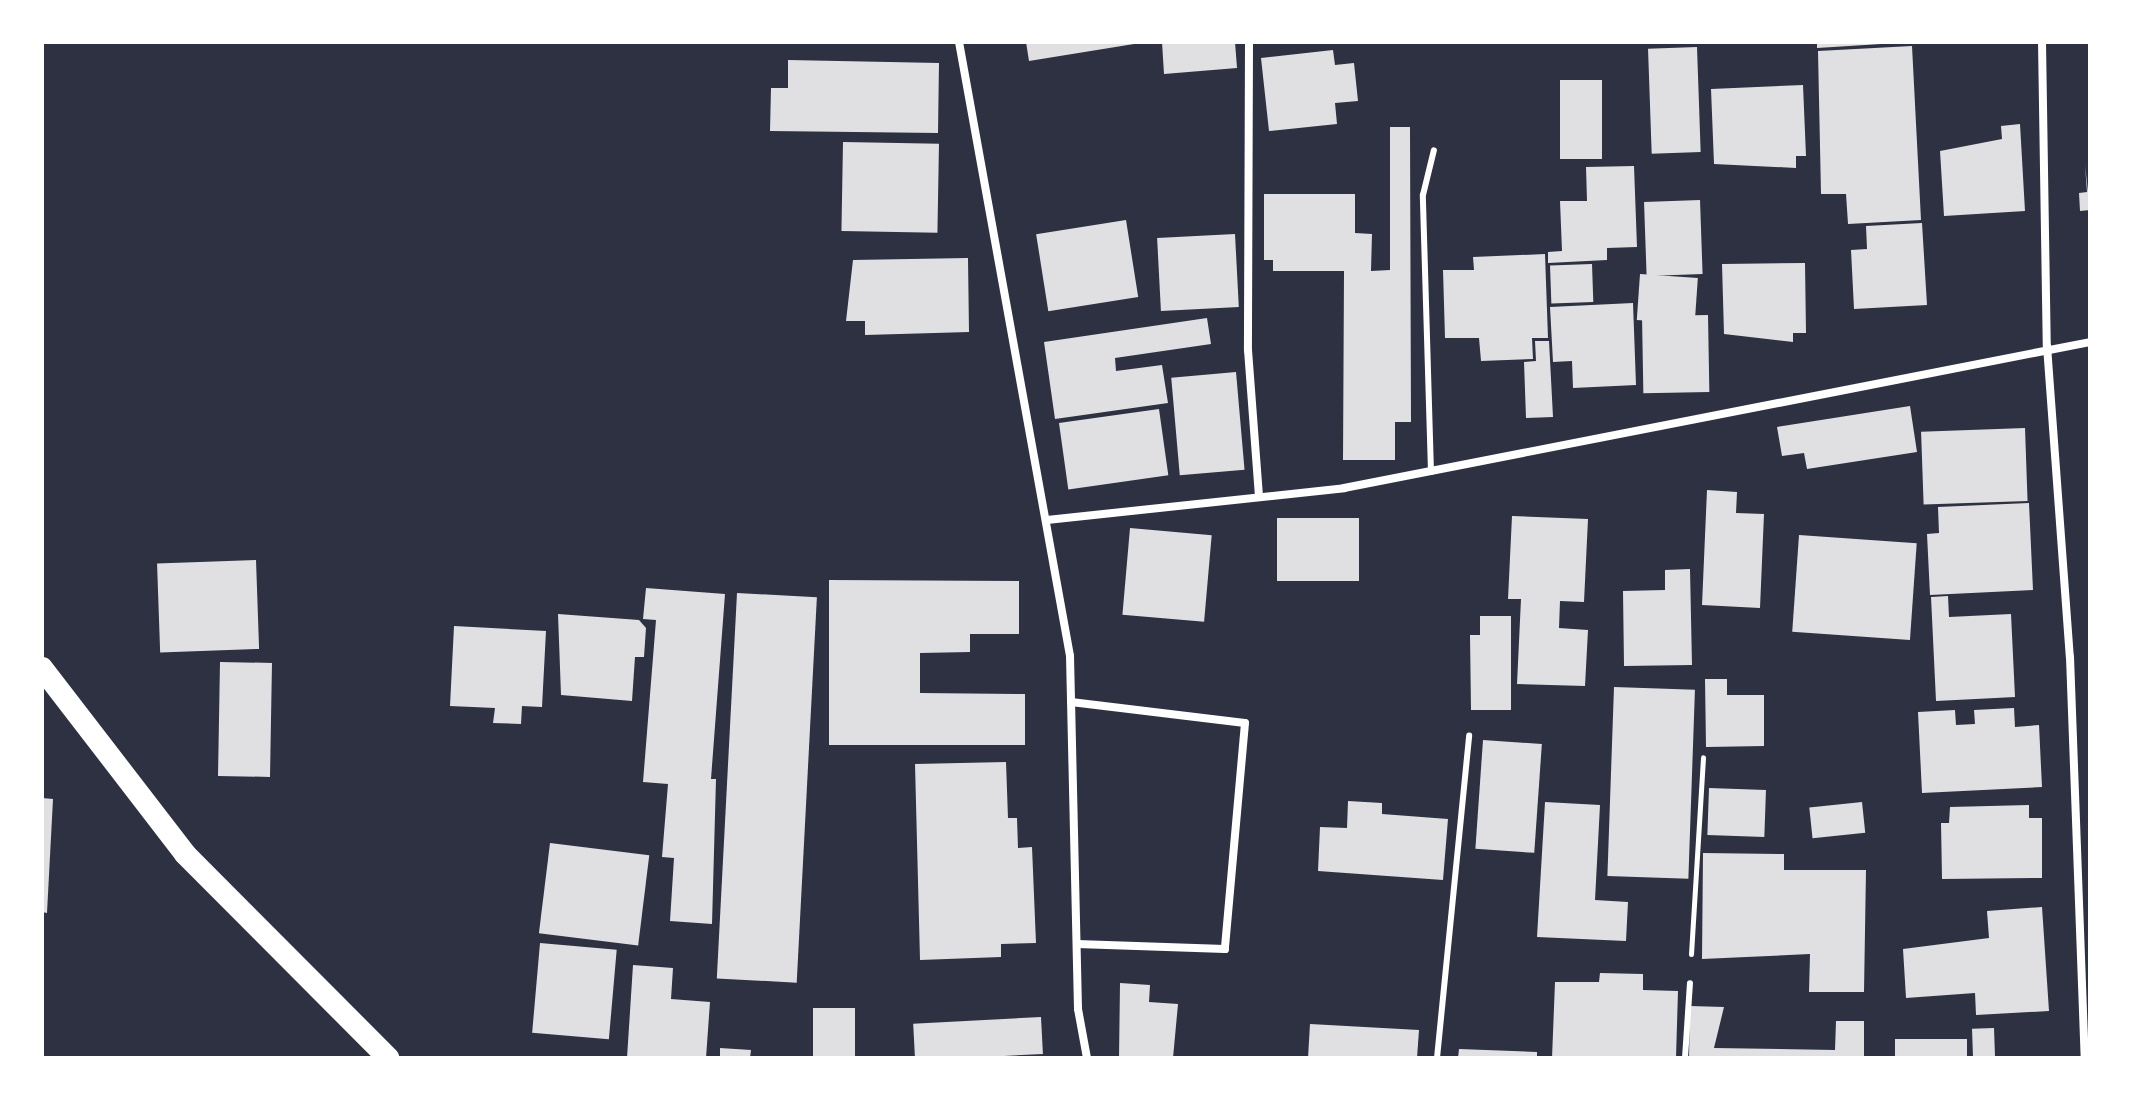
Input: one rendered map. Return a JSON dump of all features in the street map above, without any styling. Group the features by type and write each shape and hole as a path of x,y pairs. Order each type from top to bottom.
{"highway":[{"path":"42,668 185,854 388,1058"}],"street":[{"path":"959,42 1047,520 1071,702 1077,944 1087,1058"},
{"path":"1249,42 1248,350 1259,496"},
{"path":"2042,42 2047,346 2070,657 2085,1058"},
{"path":"1047,520 1259,496 1431,472 2047,346 2090,342"},
{"path":"1071,702 1245,723 1225,949 1077,944"}],"lane":[{"path":"1431,472 1423,195 1434,150"},
{"path":"1437,1058 1469,736"},
{"path":"1685,1058 1690,983"}],"path":[{"path":"1690,983 1703,757"}],"building":[{"path":"1026,42 1134,42 1134,44 1029,61"},
{"path":"1162,42 1235,42 1237,68 1164,74"},
{"path":"1817,42 1881,42 1881,44 1817,48"},
{"path":"1912,46 1921,220 1848,224 1846,194 1821,194 1818,51"},
{"path":"1697,47 1701,152 1652,154 1648,49"},
{"path":"1333,50 1335,65 1354,63 1358,101 1335,103 1337,124 1269,131 1261,58"},
{"path":"788,60 939,63 938,133 770,131 771,88 788,88"},
{"path":"1560,80 1602,80 1602,159 1560,159"},
{"path":"1803,85 1806,156 1796,156 1796,168 1714,164 1711,89"},
{"path":"2020,124 2025,211 1944,216 1940,151 2002,139 2001,126"},
{"path":"1390,127 1410,127 1411,422 1395,422 1395,460 1343,460 1344,271 1273,271 1273,260 1264,260 1264,194 1355,194 1355,233 1372,234 1371,271 1390,270"},
{"path":"843,142 939,144 937,233 841,231"},
{"path":"2085,165 2090,210 2080,211 2079,193 2087,192"},
{"path":"1634,166 1637,247 1607,248 1607,260 1548,263 1548,252 1562,251 1560,201 1587,201 1586,167"},
{"path":"1700,200 1703,274 1647,276 1644,202"},
{"path":"1126,220 1138,297 1048,311 1036,234"},
{"path":"1922,223 1927,305 1854,309 1851,250 1867,249 1866,226"},
{"path":"1235,234 1239,307 1161,311 1157,238"},
{"path":"1545,254 1548,338 1532,338 1533,359 1481,361 1479,338 1445,338 1443,270 1474,270 1473,257"},
{"path":"968,258 969,332 865,335 865,321 846,321 853,260"},
{"path":"1805,263 1806,333 1793,333 1793,342 1724,334 1722,264"},
{"path":"1592,264 1593,302 1551,303 1550,265"},
{"path":"1640,274 1698,278 1695,324 1637,320"},
{"path":"1633,303 1636,385 1573,388 1572,361 1553,362 1550,307"},
{"path":"1708,315 1709,392 1643,393 1642,316"},
{"path":"1207,318 1211,344 1115,358 1116,371 1162,365 1168,403 1055,419 1044,342"},
{"path":"1535,341 1549,341 1553,417 1526,418 1524,362 1536,361"},
{"path":"1236,372 1245,470 1180,475 1171,378"},
{"path":"1910,406 1917,452 1807,469 1804,453 1782,456 1777,427"},
{"path":"1159,409 1168,475 1068,489 1059,423"},
{"path":"2025,428 2028,501 1924,505 1921,432"},
{"path":"1707,490 1737,492 1736,513 1764,514 1760,608 1702,605"},
{"path":"2029,503 2033,590 1930,595 1927,534 1939,533 1938,507"},
{"path":"1512,516 1588,519 1584,602 1560,601 1559,628 1588,630 1585,686 1517,684 1521,599 1508,599"},
{"path":"1277,518 1359,518 1359,581 1277,581"},
{"path":"1130,528 1212,535 1204,622 1122,615"},
{"path":"1799,535 1917,543 1910,640 1792,632"},
{"path":"256,560 259,649 160,652 157,563"},
{"path":"1690,569 1692,665 1624,666 1623,591 1665,590 1665,570"},
{"path":"829,580 1019,581 1019,634 970,634 970,652 920,653 920,693 1025,694 1025,745 829,745"},
{"path":"646,588 725,594 711,779 716,779 712,924 670,921 674,858 662,857 668,784 643,782 656,620 643,619"},
{"path":"737,593 817,597 797,983 717,978"},
{"path":"1948,596 1949,617 2011,614 2015,697 1936,701 1931,597"},
{"path":"558,614 639,620 646,628 644,657 635,657 632,701 561,695"},
{"path":"1480,616 1511,616 1511,710 1471,710 1470,635 1480,635"},
{"path":"454,626 546,631 542,707 522,706 521,724 493,723 495,708 450,706"},
{"path":"220,662 272,663 270,777 218,776"},
{"path":"1705,679 1727,679 1727,695 1764,695 1764,746 1706,747"},
{"path":"1614,687 1695,690 1688,879 1607,876"},
{"path":"2014,708 2015,727 2039,725 2042,787 1922,793 1918,712 1955,710 1956,725 1975,724 1974,710"},
{"path":"1483,740 1542,744 1534,853 1475,849"},
{"path":"1006,762 1008,818 1017,818 1018,848 1032,847 1036,943 1001,944 1001,957 920,960 915,764"},
{"path":"1709,788 1766,790 1764,837 1707,835"},
{"path":"42,798 53,799 47,913 42,912"},
{"path":"1348,801 1382,803 1382,814 1448,819 1443,880 1318,871 1320,827 1347,828"},
{"path":"1545,802 1600,805 1595,900 1628,902 1626,941 1537,937"},
{"path":"1862,802 1865,833 1813,838 1809,808"},
{"path":"2029,805 2029,818 2042,818 2042,878 1942,879 1941,823 1949,823 1950,807"},
{"path":"550,843 649,855 638,946 539,933"},
{"path":"1703,853 1784,854 1784,870 1866,870 1864,992 1809,992 1810,954 1702,959"},
{"path":"2042,907 2049,1011 1976,1015 1975,993 1906,998 1903,949 1989,938 1987,911"},
{"path":"540,943 617,950 609,1039 532,1033"},
{"path":"633,965 673,968 671,999 710,1002 706,1058 627,1058"},
{"path":"1600,973 1643,974 1643,990 1678,991 1676,1058 1552,1058 1555,982 1599,982"},
{"path":"1120,983 1150,985 1149,1002 1178,1004 1173,1058 1119,1058"},
{"path":"1690,1006 1724,1007 1714,1048 1835,1050 1836,1021 1864,1021 1864,1058 1689,1058"},
{"path":"813,1008 855,1008 855,1058 813,1058"},
{"path":"1041,1017 1043,1054 915,1058 913,1024"},
{"path":"1310,1024 1419,1030 1417,1058 1308,1058"},
{"path":"1994,1028 1995,1058 1973,1058 1972,1029"},
{"path":"1895,1039 1967,1039 1967,1058 1895,1058"},
{"path":"720,1048 751,1050 750,1058 720,1058"},
{"path":"1459,1049 1537,1052 1537,1058 1458,1058"}]}
